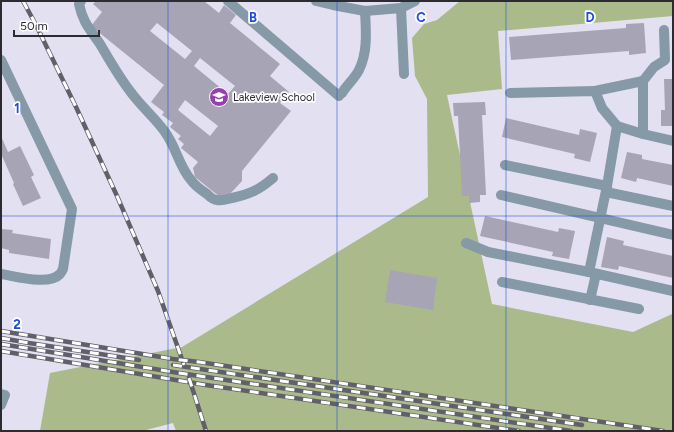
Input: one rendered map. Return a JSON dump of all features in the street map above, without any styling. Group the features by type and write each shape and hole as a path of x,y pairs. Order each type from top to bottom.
{"street":[{"path":"81,1 79,4 85,24 132,95 164,131 191,181 202,191 218,200 242,196 263,186 273,178"},
{"path":"228,1 341,94 358,71 364,56 366,42 365,11"},
{"path":"316,1 365,11 401,8 416,1"},
{"path":"401,8 404,74"},
{"path":"643,134 643,81 654,67 665,60 664,30"},
{"path":"1,60 72,209 63,269 59,275 47,280 39,280 1,274"},
{"path":"510,93 595,91 643,81"},
{"path":"595,91 602,108 617,126 673,141"},
{"path":"590,300 592,273 600,218 617,126"},
{"path":"505,165 673,206"},
{"path":"501,195 673,235"},
{"path":"466,243 488,252 673,291"},
{"path":"502,282 639,309"},
{"path":"1,394 5,395 1,405"}],"green space":[{"path":"460,1 673,1 673,16 498,31 502,89 447,95 492,304 633,332 673,314 673,431 176,431 173,423 142,431 40,431 50,373 182,347 428,197 427,99 415,76 412,38 424,24 437,20"}],"building":[{"name":"Lakeview School","path":"96,1 204,1 219,13 224,5 236,15 230,23 280,64 270,76 289,92 280,103 291,111 242,171 242,181 229,195 220,197 195,177 193,168 198,162 181,148 184,144 178,139 181,136 170,127 173,123 162,115 164,112 151,102 164,85 91,26 102,12 93,4","holes":["157,23 192,51 185,59 150,31","200,58 235,86 228,94 194,66","185,100 218,126 210,136 178,110"]},
{"path":"644,23 646,53 629,55 629,51 511,60 509,37 626,28 626,24"},
{"path":"664,79 673,79 673,126 661,126 661,110 665,110"},
{"path":"485,102 486,115 482,115 486,195 480,195 480,202 469,203 469,196 462,196 458,116 454,116 453,103"},
{"path":"506,118 579,135 580,129 597,133 590,162 574,158 575,154 502,137"},
{"path":"1,136 8,152 20,146 34,175 31,177 41,198 23,206 2,156 1,157"},
{"path":"627,152 642,155 642,159 673,165 673,186 637,178 636,182 621,178"},
{"path":"485,216 558,232 559,228 575,231 569,259 552,256 553,252 480,236"},
{"path":"1,229 13,230 12,233 51,239 49,259 9,253 9,250 1,248"},
{"path":"607,237 624,241 623,245 673,256 673,278 619,266 618,270 601,267"},
{"path":"390,270 437,278 433,310 385,302"}],"railway":[{"path":"23,1 76,107 117,196 158,291 184,365"},
{"path":"1,331 173,359 663,431"},
{"path":"1,338 139,360"},
{"path":"1,344 179,373 571,431"},
{"path":"1,351 206,385 519,431"},
{"path":"173,365 582,425"},
{"path":"189,378 206,431"}],"place":[{"name":"Lakeview School","path":"219,97"}]}
